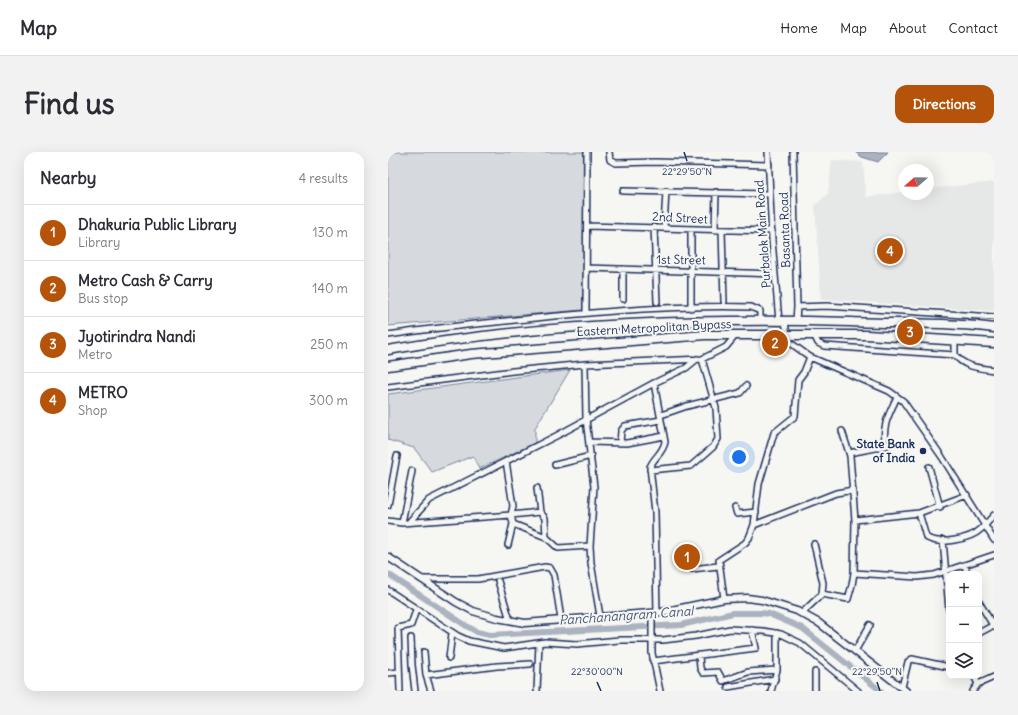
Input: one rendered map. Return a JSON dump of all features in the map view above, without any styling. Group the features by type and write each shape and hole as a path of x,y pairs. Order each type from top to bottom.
{"main road":[{"name":"Eastern Metropolitan Bypass","path":"388,350 481,336 587,327 718,320 781,319 994,328"},
{"name":"Eastern Metropolitan Bypass","path":"388,366 471,354 586,343 705,335 867,335 994,343"}],"street":[{"path":"586,312 587,152"},
{"path":"609,152 610,160 616,163 655,162 769,165"},
{"name":"Purbalok Main Road","path":"768,152 774,274 781,319 787,336"},
{"name":"Basanta Road","path":"793,152 798,307 796,320"},
{"path":"623,191 770,194"},
{"path":"664,228 666,191"},
{"path":"716,192 716,230"},
{"name":"2nd Street","path":"587,226 772,231"},
{"path":"654,227 657,302"},
{"path":"691,229 691,308"},
{"path":"722,230 724,302"},
{"name":"1st Street","path":"587,268 723,271 774,274"},
{"path":"622,269 623,299"},
{"path":"798,307 827,306 994,317"},
{"path":"388,335 468,324 586,312 751,307 760,311 760,320"},
{"path":"410,521 429,500 586,420 654,382 686,368 700,359 726,347 736,335"},
{"path":"814,335 818,343 824,346 954,355 960,361 968,365 994,370"},
{"path":"787,336 792,344 810,357 888,391 903,401 967,495 994,540"},
{"path":"954,355 956,340"},
{"path":"724,599 718,560 722,556 745,543 749,538 754,525 759,484 774,433 795,416 798,380 804,372 810,357"},
{"path":"388,387 513,370 585,364 700,359"},
{"path":"650,470 691,466 713,447 718,440 714,399 700,359"},
{"path":"585,364 586,420 591,456 594,502 590,546 593,586 600,616"},
{"path":"654,382 664,436 664,449 652,461 650,470 655,512 655,613 651,621 654,661 660,691"},
{"path":"620,443 622,431 625,426 661,418 687,406 740,393 746,386"},
{"path":"849,453 886,446 884,437 885,424 897,397"},
{"path":"822,594 848,599 854,573 853,490 849,453 842,431"},
{"path":"589,442 634,442 664,436"},
{"path":"388,505 397,456"},
{"path":"555,465 591,456"},
{"path":"506,461 513,506 511,515 513,524 508,544"},
{"path":"929,467 940,507"},
{"path":"402,523 412,471"},
{"path":"537,488 540,512 545,518 546,537"},
{"path":"754,525 836,493 853,490"},
{"path":"854,520 919,513 940,507 967,495"},
{"path":"734,508 737,514 756,512"},
{"path":"388,521 402,523 410,521 540,512"},
{"path":"919,513 926,537 929,539 944,540 956,540 968,536 980,530 994,515"},
{"path":"513,524 546,537 558,548 590,546"},
{"path":"854,573 917,577 946,572 944,540"},
{"path":"802,613 822,594 823,582 814,544"},
{"path":"683,551 688,565 692,569 718,566"},
{"path":"949,571 994,556"},
{"path":"388,557 473,611 525,623 561,619 655,613 724,599 747,598 762,600 802,613 819,623 904,689 908,662 912,659 946,666"},
{"path":"965,565 966,571"},
{"path":"421,579 478,579 546,567 550,568 554,575 561,619"},
{"path":"498,581 510,620"},
{"path":"388,590 452,633 469,641 504,648 539,643 577,644 652,637 696,636 730,629 777,633 800,642 858,691"},
{"path":"982,607 994,626 982,632"},
{"path":"400,691 398,628 412,625 416,610"},
{"path":"855,651 870,625"},
{"path":"654,661 756,648 752,630"},
{"path":"449,658 452,633"},
{"path":"771,691 777,670 777,633"},
{"path":"411,638 415,691"},
{"path":"537,691 539,643"},
{"path":"424,652 426,675 432,691"},
{"path":"698,656 700,668 703,673 718,672 723,681 748,672 777,670"},
{"path":"426,675 497,666 530,664"},
{"path":"388,673 399,672"},
{"path":"815,672 815,691"},
{"path":"973,691 978,684 994,677"},
{"path":"728,687 774,679"},
{"path":"976,679 978,684"}],"shaded area":[{"path":"388,152 584,152 583,310 388,326"},
{"path":"855,152 888,152 878,162 862,157"},
{"path":"832,160 863,162 866,197 898,193 898,200 934,200 934,188 994,182 994,311 821,299 815,205 828,194"},
{"path":"570,370 535,428 535,443 479,469 473,456 432,472 414,448 388,440 388,394"}],"waterway":[{"name":"Panchanangram Canal","path":"388,574 465,625 477,632 490,635 681,625 733,613 769,614 802,628 881,691"}],"place":[{"name":"METRO","path":"890,251"},
{"name":"Jyotirindra Nandi","path":"910,332"},
{"name":"Metro Cash & Carry","path":"775,343"},
{"name":"State Bank of India","path":"923,451"},
{"name":"Dhakuria Public Library","path":"687,557"}]}
